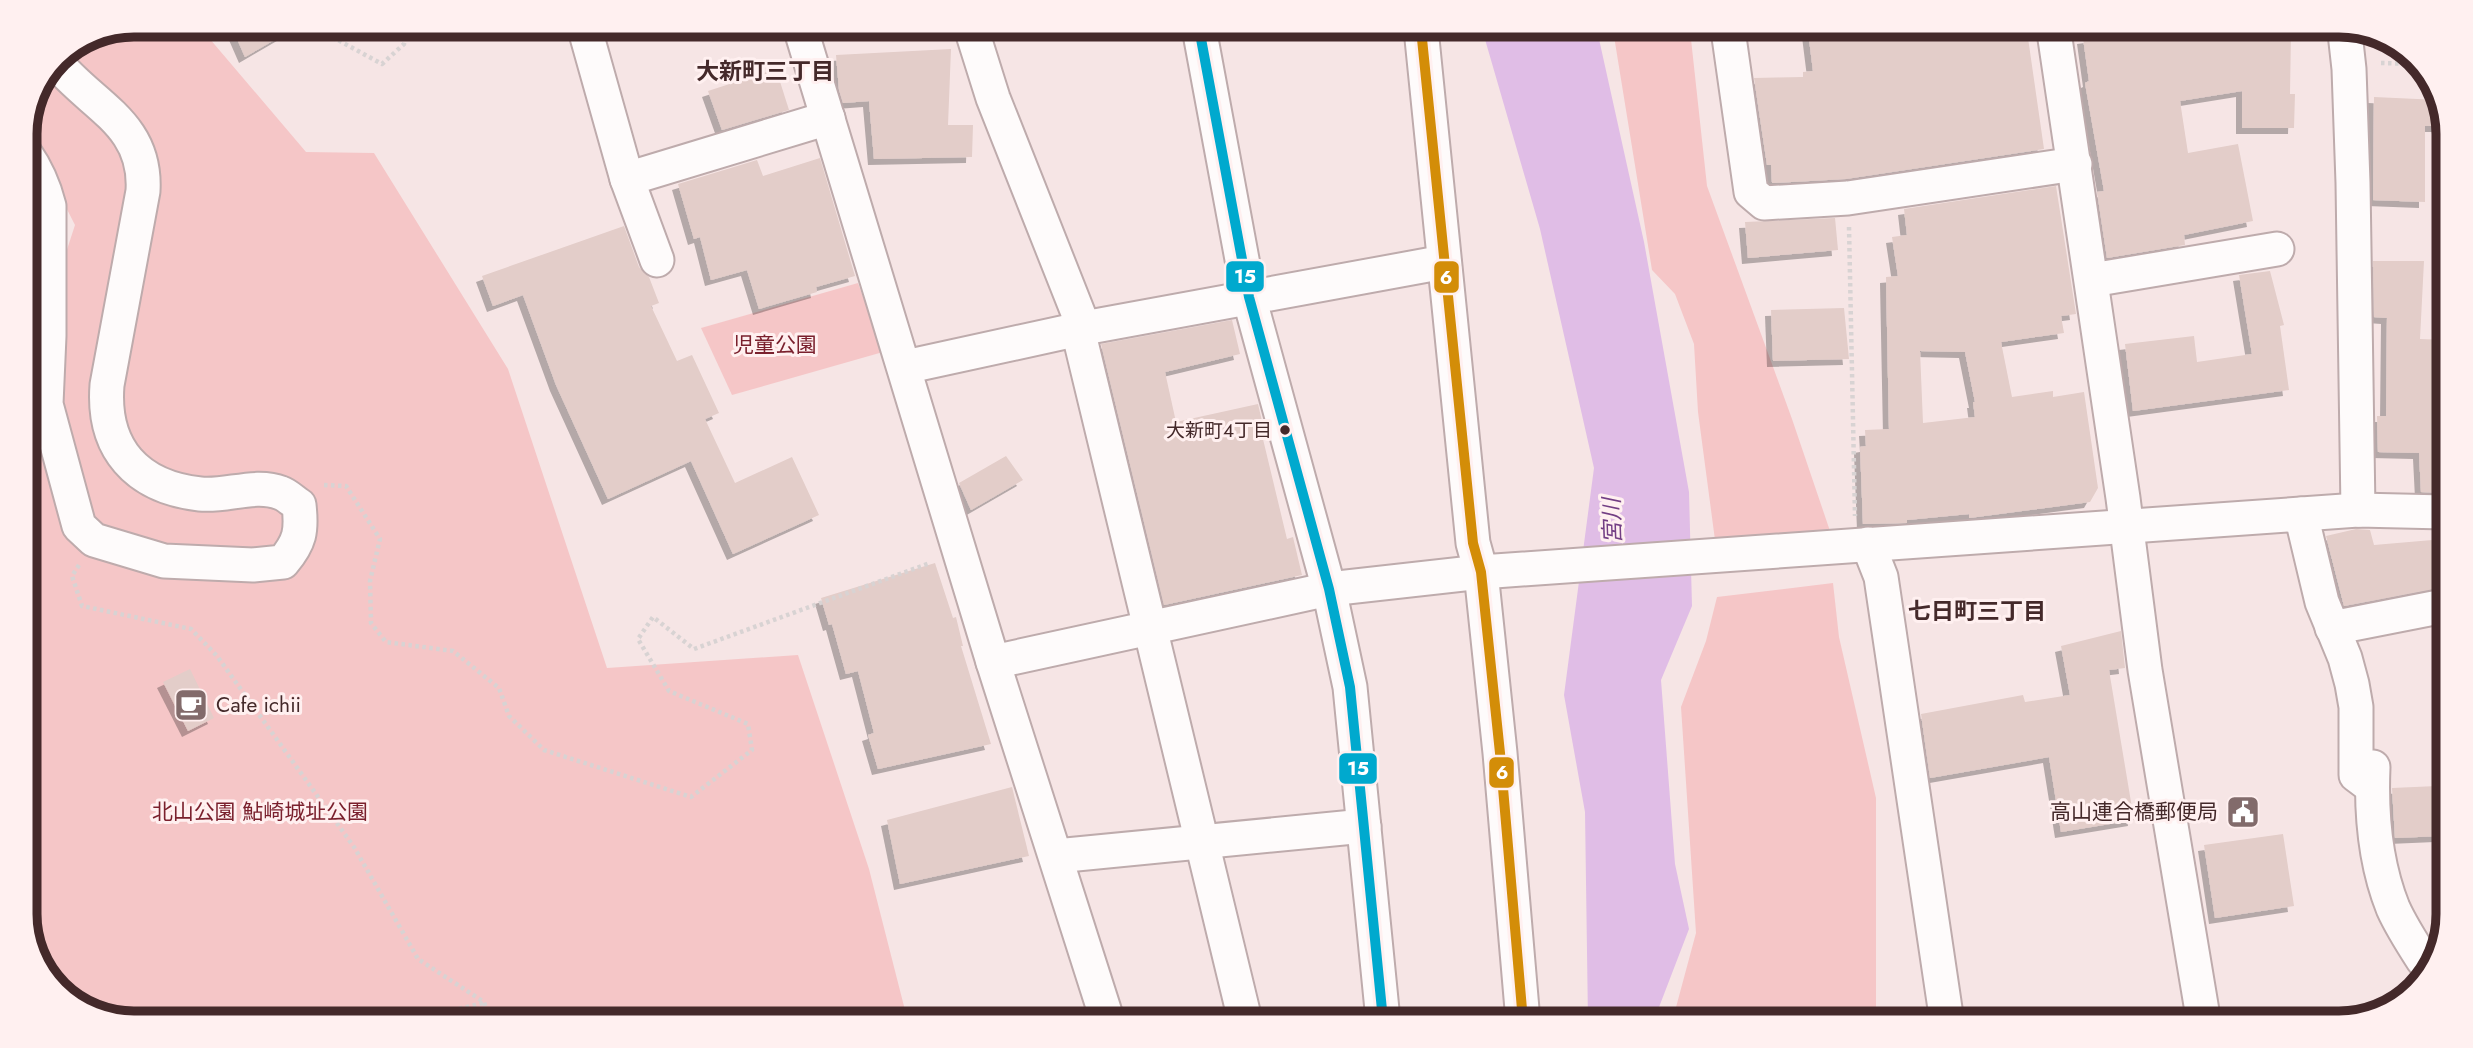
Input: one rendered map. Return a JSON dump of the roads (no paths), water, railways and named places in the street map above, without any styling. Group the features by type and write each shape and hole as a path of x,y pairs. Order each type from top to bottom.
{"street":[{"path":"587,37 627,179 657,260"},
{"path":"803,37 993,662 1104,1011"},
{"path":"974,37 993,98 1081,329 1148,628 1243,1011"},
{"path":"1201,37 1249,297 1328,589 1350,687 1382,1011"},
{"path":"1422,37 1473,543 1491,572 1500,753 1522,1011"},
{"path":"1728,37 1752,192 1764,202 1848,198 2075,164"},
{"path":"2055,37 2092,280 2146,670 2202,1011"},
{"path":"2347,48 2354,197 2358,510"},
{"path":"37,170 45,187 49,206 46,404 79,526 94,540 164,561 253,565 283,562 296,547 301,524 299,505 282,493 247,490 202,495 157,484 141,473 115,443 105,407 107,385 143,191 142,165 135,143 126,128 62,68"},
{"path":"627,179 828,118"},
{"path":"2092,280 2277,250"},
{"path":"905,367 1081,329 1444,262"},
{"path":"993,662 1328,589 1491,572 2358,510 2436,512"},
{"path":"2301,514 2314,573 2352,684 2356,707 2356,775 2372,788"},
{"path":"1855,545 1881,577 1945,1011"},
{"path":"2332,628 2436,608"},
{"path":"2374,751 2372,788 2376,840 2385,881 2401,924 2423,960"},
{"path":"1056,856 1364,826"}],"water":[{"name":"宮川","path":"1484,37 1599,37 1644,242 1689,492 1692,606 1661,680 1675,864 1689,929 1658,1011 1588,1011 1585,812 1564,695 1594,468 1540,229"}],"place":[{"name":"大新町4丁目","path":"1285,430"},
{"name":"Cafe ichii","path":"191,705"},
{"name":"高山連合橋郵便局","path":"2243,812"}],"district":[{"name":"大新町三丁目","path":"765,71"},
{"name":"七日町三丁目","path":"1977,611"}],"park label":[{"name":"児童公園","path":"775,345"},
{"name":"北山公園 鮎崎城址公園","path":"260,812"}]}
